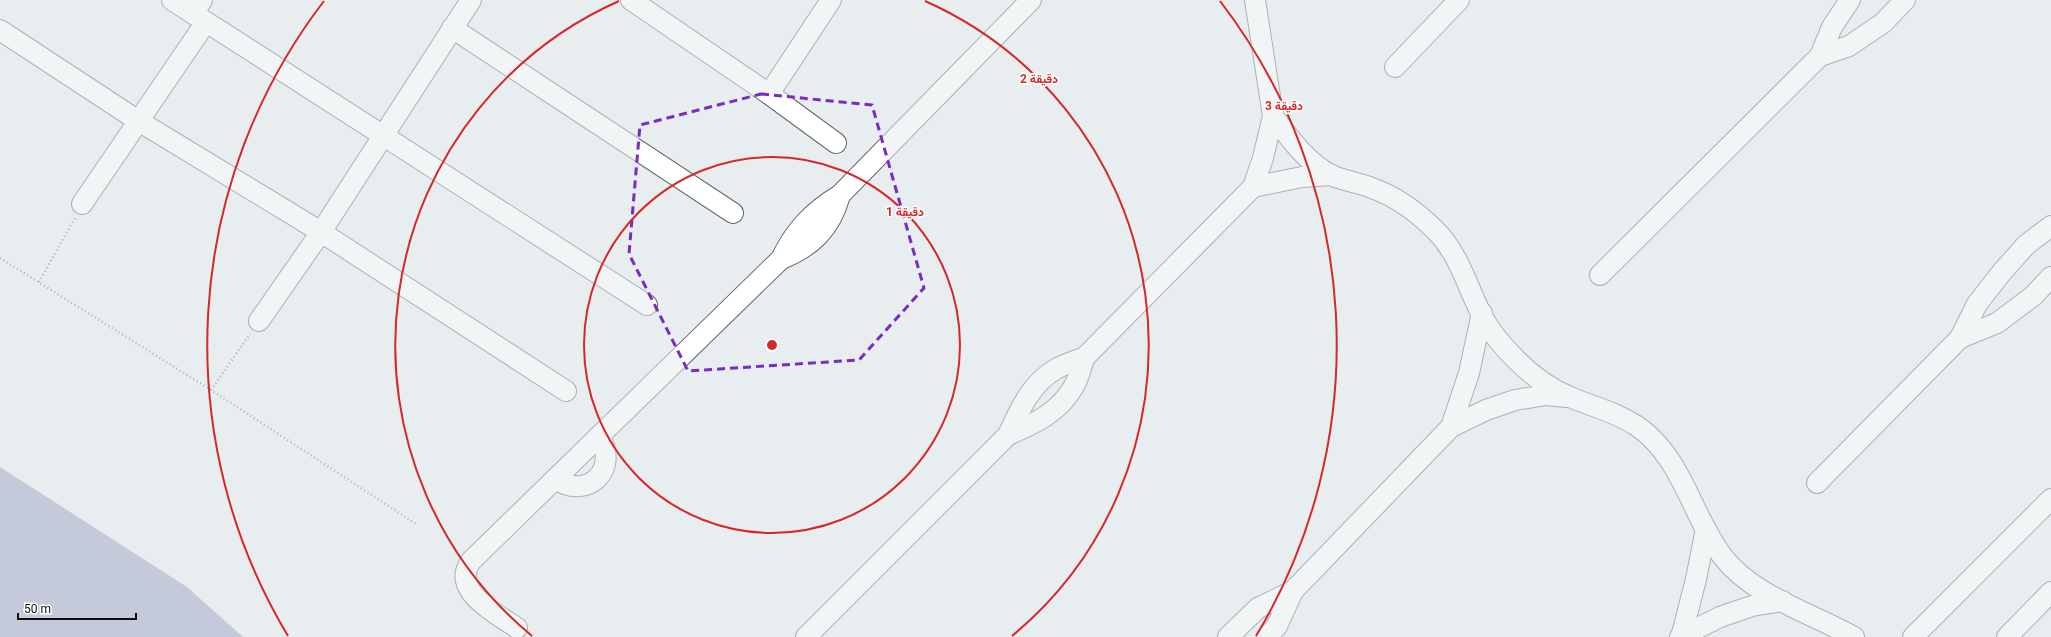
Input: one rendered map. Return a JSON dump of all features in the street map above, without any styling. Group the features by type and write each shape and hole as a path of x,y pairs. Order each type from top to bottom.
{"lane":[{"path":"172,0 200,12 382,136 647,305"},
{"path":"259,321 321,232 471,0"},
{"path":"631,0 769,94 836,143"},
{"path":"769,94 831,0"},
{"path":"517,628 469,591 466,585 465,572 471,560 781,259 787,246 804,222 827,203 840,196 1032,0"},
{"path":"806,637 1008,435 1021,406 1035,387 1055,369 1084,357 1253,187 1263,158 1273,116 1255,0"},
{"path":"1395,67 1459,0"},
{"path":"1600,275 1820,56 1832,27 1850,0"},
{"path":"1820,56 1849,46 1883,23 1906,0"},
{"path":"82,204 137,120 200,12"},
{"path":"452,28 733,213"},
{"path":"0,30 137,120 321,232 566,391"},
{"path":"1273,116 1306,156 1332,175 1373,188 1406,204 1437,232 1460,266 1494,335 1515,358 1541,381 1569,397 1604,408 1638,426 1662,450 1681,477 1706,529 1724,558 1750,582 1782,601 1854,637"},
{"path":"1253,187 1302,177 1332,175"},
{"path":"1817,483 1960,338 1977,304 2002,272 2026,246 2051,226"},
{"path":"1960,338 1997,322 2032,296 2051,277"},
{"path":"1451,427 1469,373 1482,313"},
{"path":"1008,435 1039,422 1060,406 1075,386 1084,357"},
{"path":"1267,637 1277,626 1293,591 1451,427 1486,410 1515,400 1546,395 1569,397"},
{"path":"555,479 562,484 579,487 594,481 605,468 607,451 599,436"},
{"path":"1913,637 2051,499"},
{"path":"1681,636 1696,579 1706,529"},
{"path":"1228,637 1258,608 1293,591"},
{"path":"2007,637 2051,592"},
{"path":"1681,636 1720,617 1752,606 1782,601"}],"path":[{"path":"39,282 82,204"},
{"path":"0,258 211,390 416,524"},
{"path":"211,390 259,321"}],"highlighted area":[{"path":"761,94 872,105 924,288 859,360 688,371 629,254 640,125"}],"water":[{"path":"0,467 187,587 243,637 0,637"}]}
